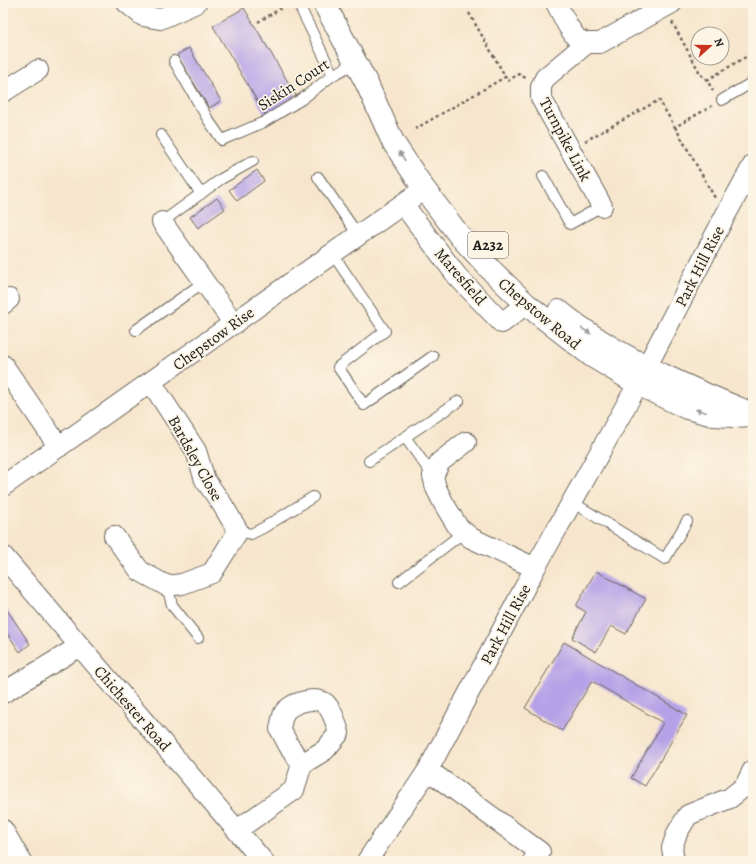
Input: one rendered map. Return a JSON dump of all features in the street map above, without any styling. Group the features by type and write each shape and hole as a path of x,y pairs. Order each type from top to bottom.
{"highway":[{"name":"Chepstow Road","path":"324,3 367,84 393,142 424,189 459,235 492,271 526,304 592,356 642,376"},
{"name":"Chepstow Road","path":"367,84 406,135 428,170 462,216 493,251 522,281 642,376"}],"street":[{"path":"127,3 143,16 160,19 196,3"},
{"path":"556,3 568,26 577,39 587,43"},
{"name":"Turnpike Link","path":"602,206 541,98 542,84 545,78 587,43 600,43 668,6"},
{"path":"3,92 38,70"},
{"name":"Park Hill Rise","path":"367,861 428,770 535,568 642,376 753,165"},
{"name":"Chepstow Rise","path":"3,486 424,189"},
{"name":"Maresfield","path":"403,204 457,276 502,323 526,304"},
{"path":"162,222 234,324"},
{"path":"3,365 59,447"},
{"name":"Bardsley Close","path":"152,382 196,451 205,480 222,504 238,531"},
{"path":"466,442 440,462 433,476 436,488 444,504 458,527 471,538 535,568"},
{"path":"114,536 140,571 167,586 182,584 212,572 238,531"},
{"name":"Chichester Road","path":"3,556 263,861"},
{"path":"3,693 80,646"},
{"path":"237,830 294,790 302,764"},
{"path":"428,770 540,852 533,861"},
{"path":"674,861 672,848 677,833 688,815 730,798 745,786 753,770"},
{"path":"3,830 22,861"}],"lane":[{"path":"298,3 333,75"},
{"name":"Siskin Court","path":"174,61 209,122 222,140 264,122 302,99 333,75 355,63"},
{"path":"717,101 753,82"},
{"path":"161,135 201,194"},
{"path":"162,222 221,179 253,161"},
{"path":"543,176 570,224 602,206"},
{"path":"318,177 358,235"},
{"path":"332,253 386,331 338,367 364,405 433,356"},
{"path":"136,330 204,282"},
{"path":"369,461 459,400"},
{"path":"405,437 433,476"},
{"path":"238,531 251,534 313,497"},
{"path":"572,502 665,559 687,521"},
{"path":"399,582 464,532"},
{"path":"167,586 172,605 198,638"}],"path":[{"path":"258,22 291,3"},
{"path":"668,6 701,75 707,80 717,101 675,127"},
{"path":"469,13 508,81 518,74 542,84"},
{"path":"707,80 749,55"},
{"path":"415,129 505,76"},
{"path":"570,150 659,100 725,216"}],"building":[{"path":"244,8 297,97 266,116 213,26"},
{"path":"189,48 221,101 209,108 177,55"},
{"path":"257,170 264,181 237,201 229,190"},
{"path":"217,198 225,209 198,228 190,217"},
{"path":"596,571 646,599 626,634 611,626 596,652 572,638 586,612 576,606"},
{"path":"3,604 30,644 20,652 3,627"},
{"path":"564,642 687,715 645,786 631,778 663,723 592,681 562,731 525,708"}]}
